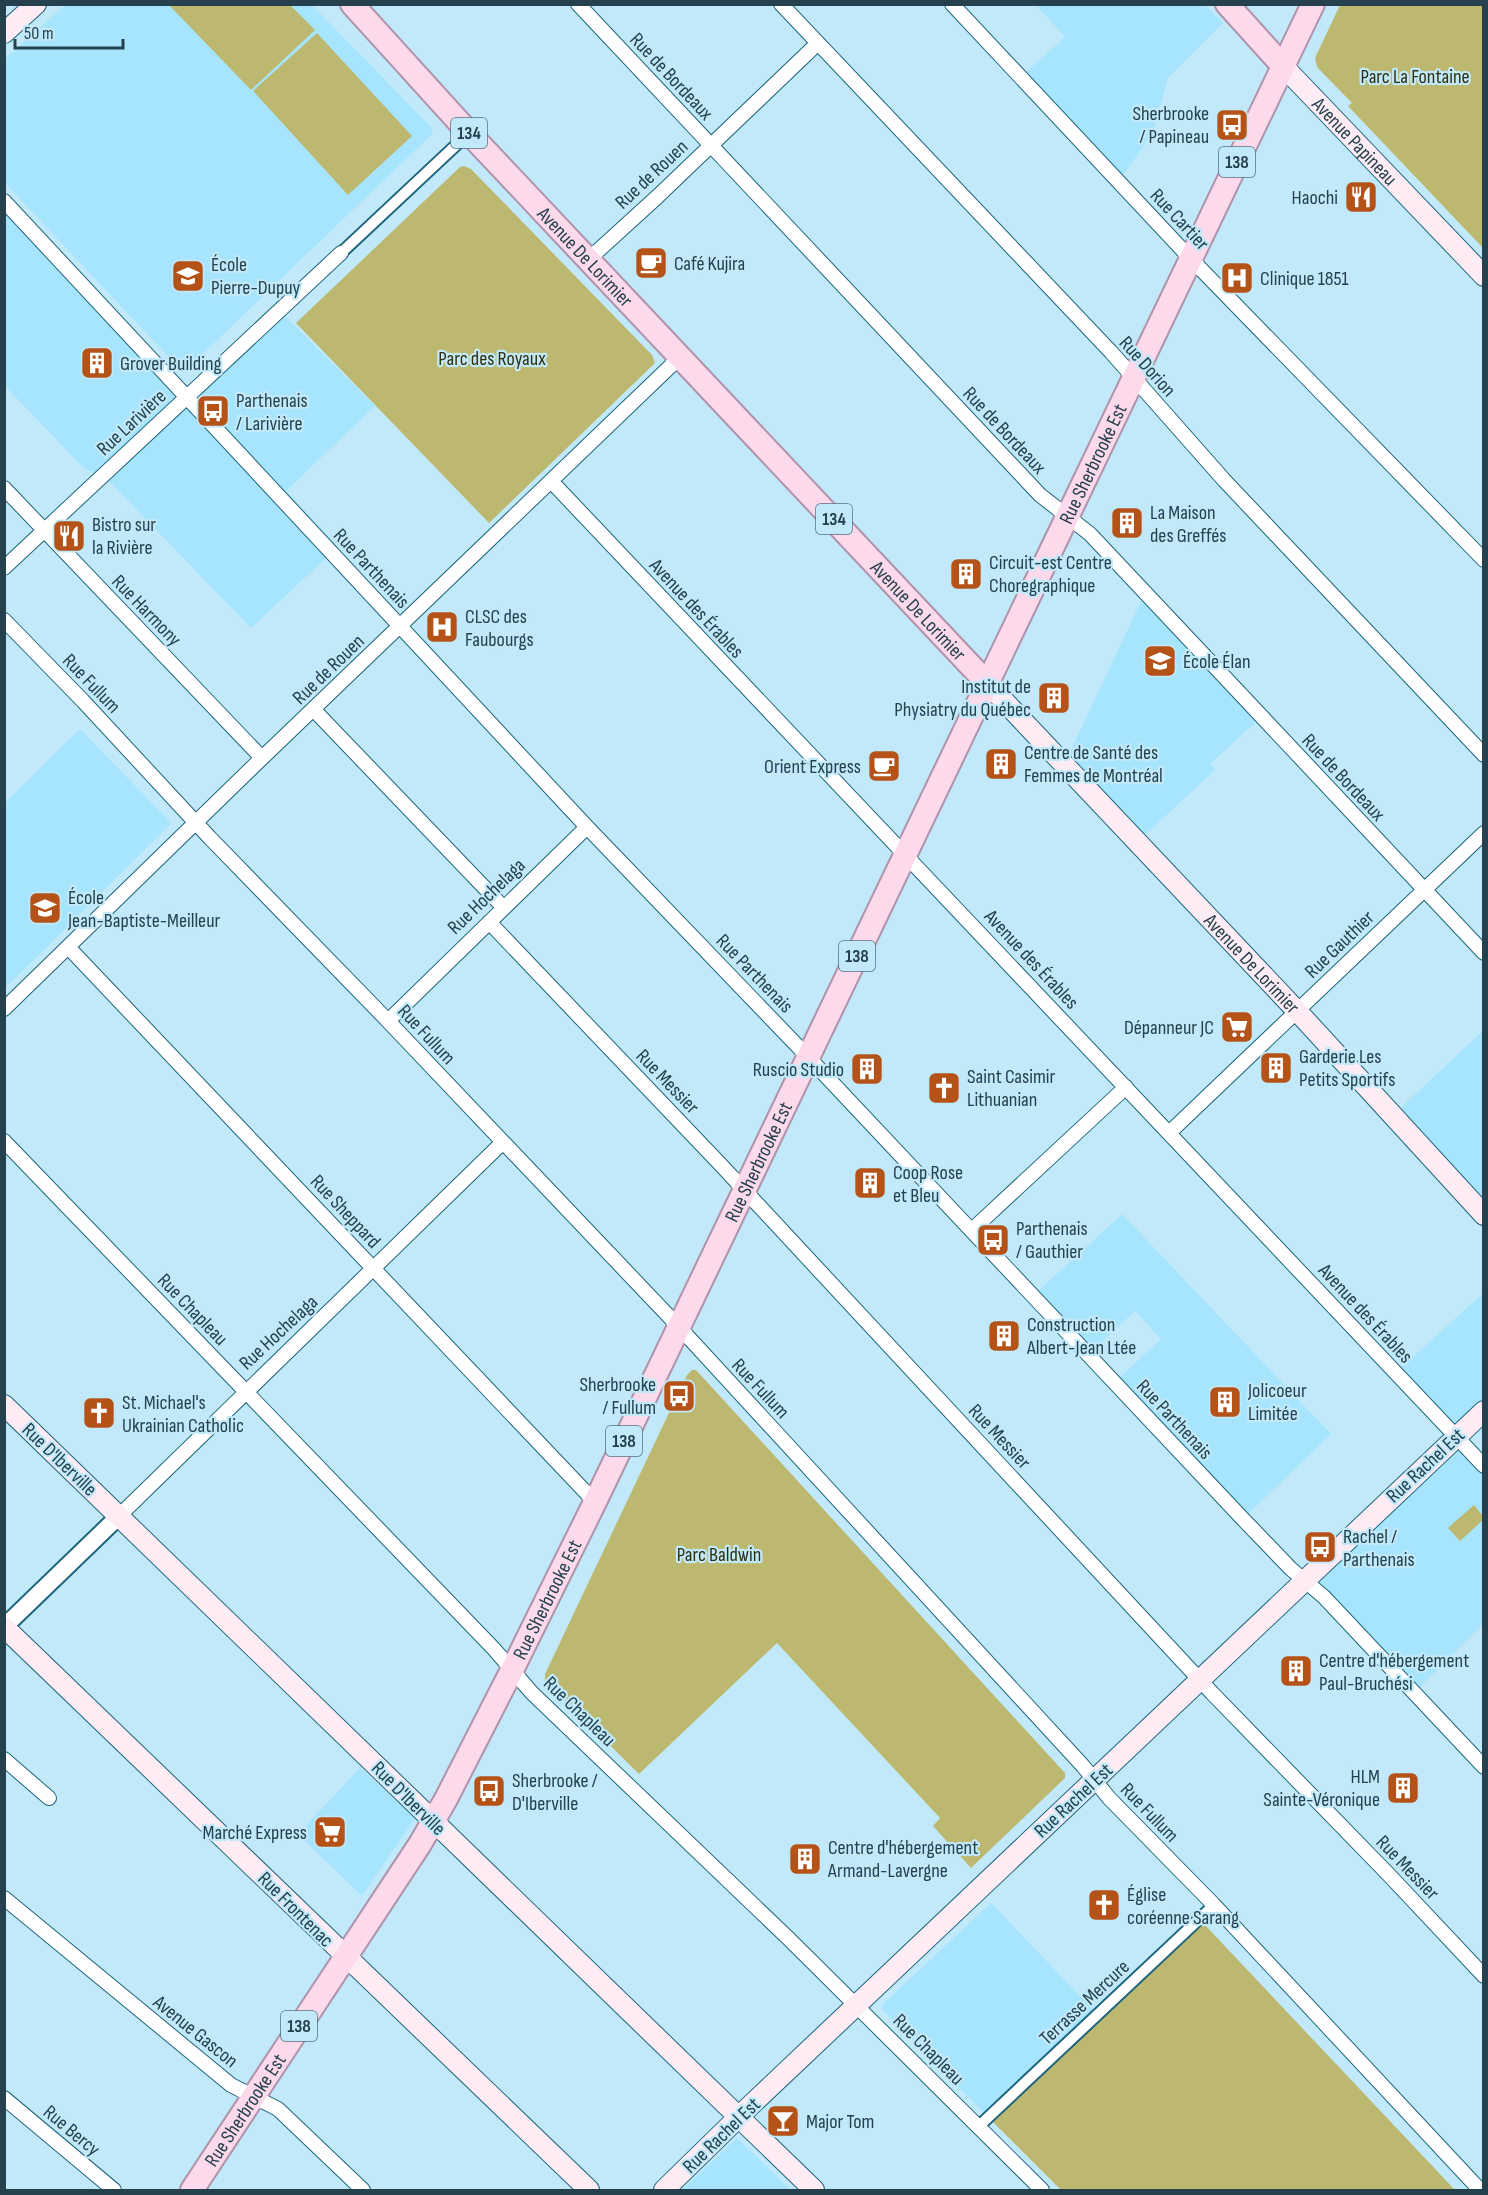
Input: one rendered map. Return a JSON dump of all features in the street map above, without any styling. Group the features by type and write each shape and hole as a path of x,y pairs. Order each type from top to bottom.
{"main road":[{"path":"4,33 36,4"},
{"name":"Avenue De Lorimier","path":"352,4 469,133 1297,1011 1484,1215"},
{"name":"Avenue Papineau","path":"1227,4 1484,276"},
{"name":"Rue Sherbrooke Est","path":"192,2190 420,1844 512,1670 809,1058 904,855 1313,4"},
{"name":"Rue D'Iberville","path":"4,1405 814,2190"},
{"name":"Rue Rachel Est","path":"664,2190 738,2117 1484,1411"},
{"name":"Rue Frontenac","path":"5,1627 589,2190"}],"street":[{"name":"Rue Dorion","path":"781,4 1111,352 1224,480 1484,755"},
{"name":"Rue Cartier","path":"952,4 1191,259 1484,560"},
{"name":"Rue de Bordeaux","path":"585,7 710,146 1040,495 1090,534 1484,954"},
{"name":"Rue de Rouen","path":"588,259 818,43"},
{"name":"Rue Larivière","path":"4,568 469,133"},
{"name":"Rue Parthenais","path":"4,201 587,827 809,1058 1241,1517 1324,1597 1484,1767"},
{"name":"Rue de Rouen","path":"4,1009 680,357"},
{"name":"Avenue des Érables","path":"551,481 904,855 924,872 1484,1466"},
{"name":"Rue Harmony","path":"4,488 262,758"},
{"name":"Rue Fullum","path":"4,620 679,1327 1095,1779 1109,1798 1214,1905 1482,2190"},
{"path":"314,710 504,908"},
{"name":"Rue Hochelaga","path":"388,1021 587,827"},
{"name":"Rue Gauthier","path":"1169,1133 1484,833"},
{"name":"Rue Messier","path":"489,922 744,1190 1228,1710 1484,1976"},
{"name":"Rue Sheppard","path":"69,948 595,1502"},
{"path":"972,1230 1126,1088"},
{"name":"Rue Chapleau","path":"4,1141 532,1693 856,2005 1042,2190"},
{"name":"Rue Hochelaga","path":"5,1627 502,1143"},
{"path":"4,1759 49,1798"},
{"name":"Avenue Gascon","path":"4,1898 231,2085 278,2109 363,2190"},
{"name":"Terrasse Mercure","path":"979,2126 1214,1905"},
{"name":"Rue Bercy","path":"4,2098 114,2190"}],"shaded area":[{"name":"École Pierre-Dupuy","path":"65,5 312,5 431,127 433,133 187,369 181,370 5,183 5,59"},
{"path":"1036,5 1205,5 1223,23 1168,78 1153,132 1122,177 1024,74 1065,37"},
{"path":"4,212 187,404 281,312 375,406 286,491 338,547 251,628 112,484 83,467 5,386"},
{"name":"École Élan","path":"1145,593 1259,719 1210,764 1215,770 1136,843 1064,765"},
{"name":"École Jean-Baptiste-Meilleur","path":"80,729 169,821 170,825 5,988 5,803"},
{"path":"1483,1031 1483,1200 1398,1110"},
{"path":"1122,1214 1331,1434 1247,1515 1116,1381 1161,1339 1135,1311 1090,1352 1035,1294"},
{"path":"1483,1293 1483,1410 1458,1432 1400,1369"},
{"path":"1456,1437 1483,1466 1483,1624 1417,1690 1305,1580"},
{"path":"360,1768 415,1818 362,1896 298,1834"},
{"path":"991,1903 1093,2010 985,2114 882,2009 883,2004"},
{"path":"737,2138 791,2190 682,2190"}],"green space":[{"path":"169,5 290,5 315,30 251,90"},
{"name":"Parc La Fontaine","path":"1340,5 1483,5 1483,248 1348,106 1352,103 1317,67 1315,58"},
{"path":"317,33 412,136 348,195 253,91"},
{"name":"Parc des Royaux","path":"460,167 471,169 652,355 655,363 489,523 296,323"},
{"name":"Parc Baldwin","path":"692,1370 696,1370 1065,1773 1065,1778 971,1868 933,1826 940,1818 777,1643 639,1774 545,1681 545,1674 687,1375"},
{"path":"1474,1505 1483,1516 1483,1520 1460,1541 1448,1528"},
{"path":"1204,1924 1455,2190 1061,2190 991,2120 1100,2012"}],"place":[{"name":"Sherbrooke / Papineau","path":"1232,125"},
{"name":"Haochi","path":"1361,197"},
{"name":"Café Kujira","path":"651,263"},
{"name":"École Pierre-Dupuy","path":"188,276"},
{"name":"Clinique 1851","path":"1237,278"},
{"name":"Grover Building","path":"97,363"},
{"name":"Parthenais / Larivière","path":"213,411"},
{"name":"La Maison des Greffés","path":"1127,523"},
{"name":"Bistro sur la Rivière","path":"69,536"},
{"name":"Circuit-est Centre Choregraphique","path":"966,574"},
{"name":"CLSC des Faubourgs","path":"442,627"},
{"name":"École Élan","path":"1160,661"},
{"name":"Institut de Physiatry du Québec","path":"1054,698"},
{"name":"Centre de Santé des Femmes de Montréal","path":"1001,764"},
{"name":"Orient Express","path":"884,766"},
{"name":"École Jean-Baptiste-Meilleur","path":"45,908"},
{"name":"Dépanneur JC","path":"1237,1027"},
{"name":"Garderie Les Petits Sportifs","path":"1276,1068"},
{"name":"Ruscio Studio","path":"867,1069"},
{"name":"Saint Casimir Lithuanian","path":"944,1088"},
{"name":"Coop Rose et Bleu","path":"870,1183"},
{"name":"Parthenais / Gauthier","path":"993,1240"},
{"name":"Construction Albert-Jean Ltée","path":"1004,1336"},
{"name":"Sherbrooke / Fullum","path":"679,1396"},
{"name":"Jolicoeur Limitée","path":"1225,1402"},
{"name":"St. Michael's Ukrainian Catholic","path":"99,1413"},
{"name":"Rachel / Parthenais","path":"1320,1547"},
{"name":"Centre d'hébergement Paul-Bruchési","path":"1296,1671"},
{"name":"HLM Sainte-Véronique","path":"1403,1788"},
{"name":"Sherbrooke / D'Iberville","path":"489,1791"},
{"name":"Marché Express","path":"330,1832"},
{"name":"Centre d'hébergement Armand-Lavergne","path":"805,1859"},
{"name":"Église coréenne Sarang","path":"1104,1905"},
{"name":"Major Tom","path":"783,2121"}]}
